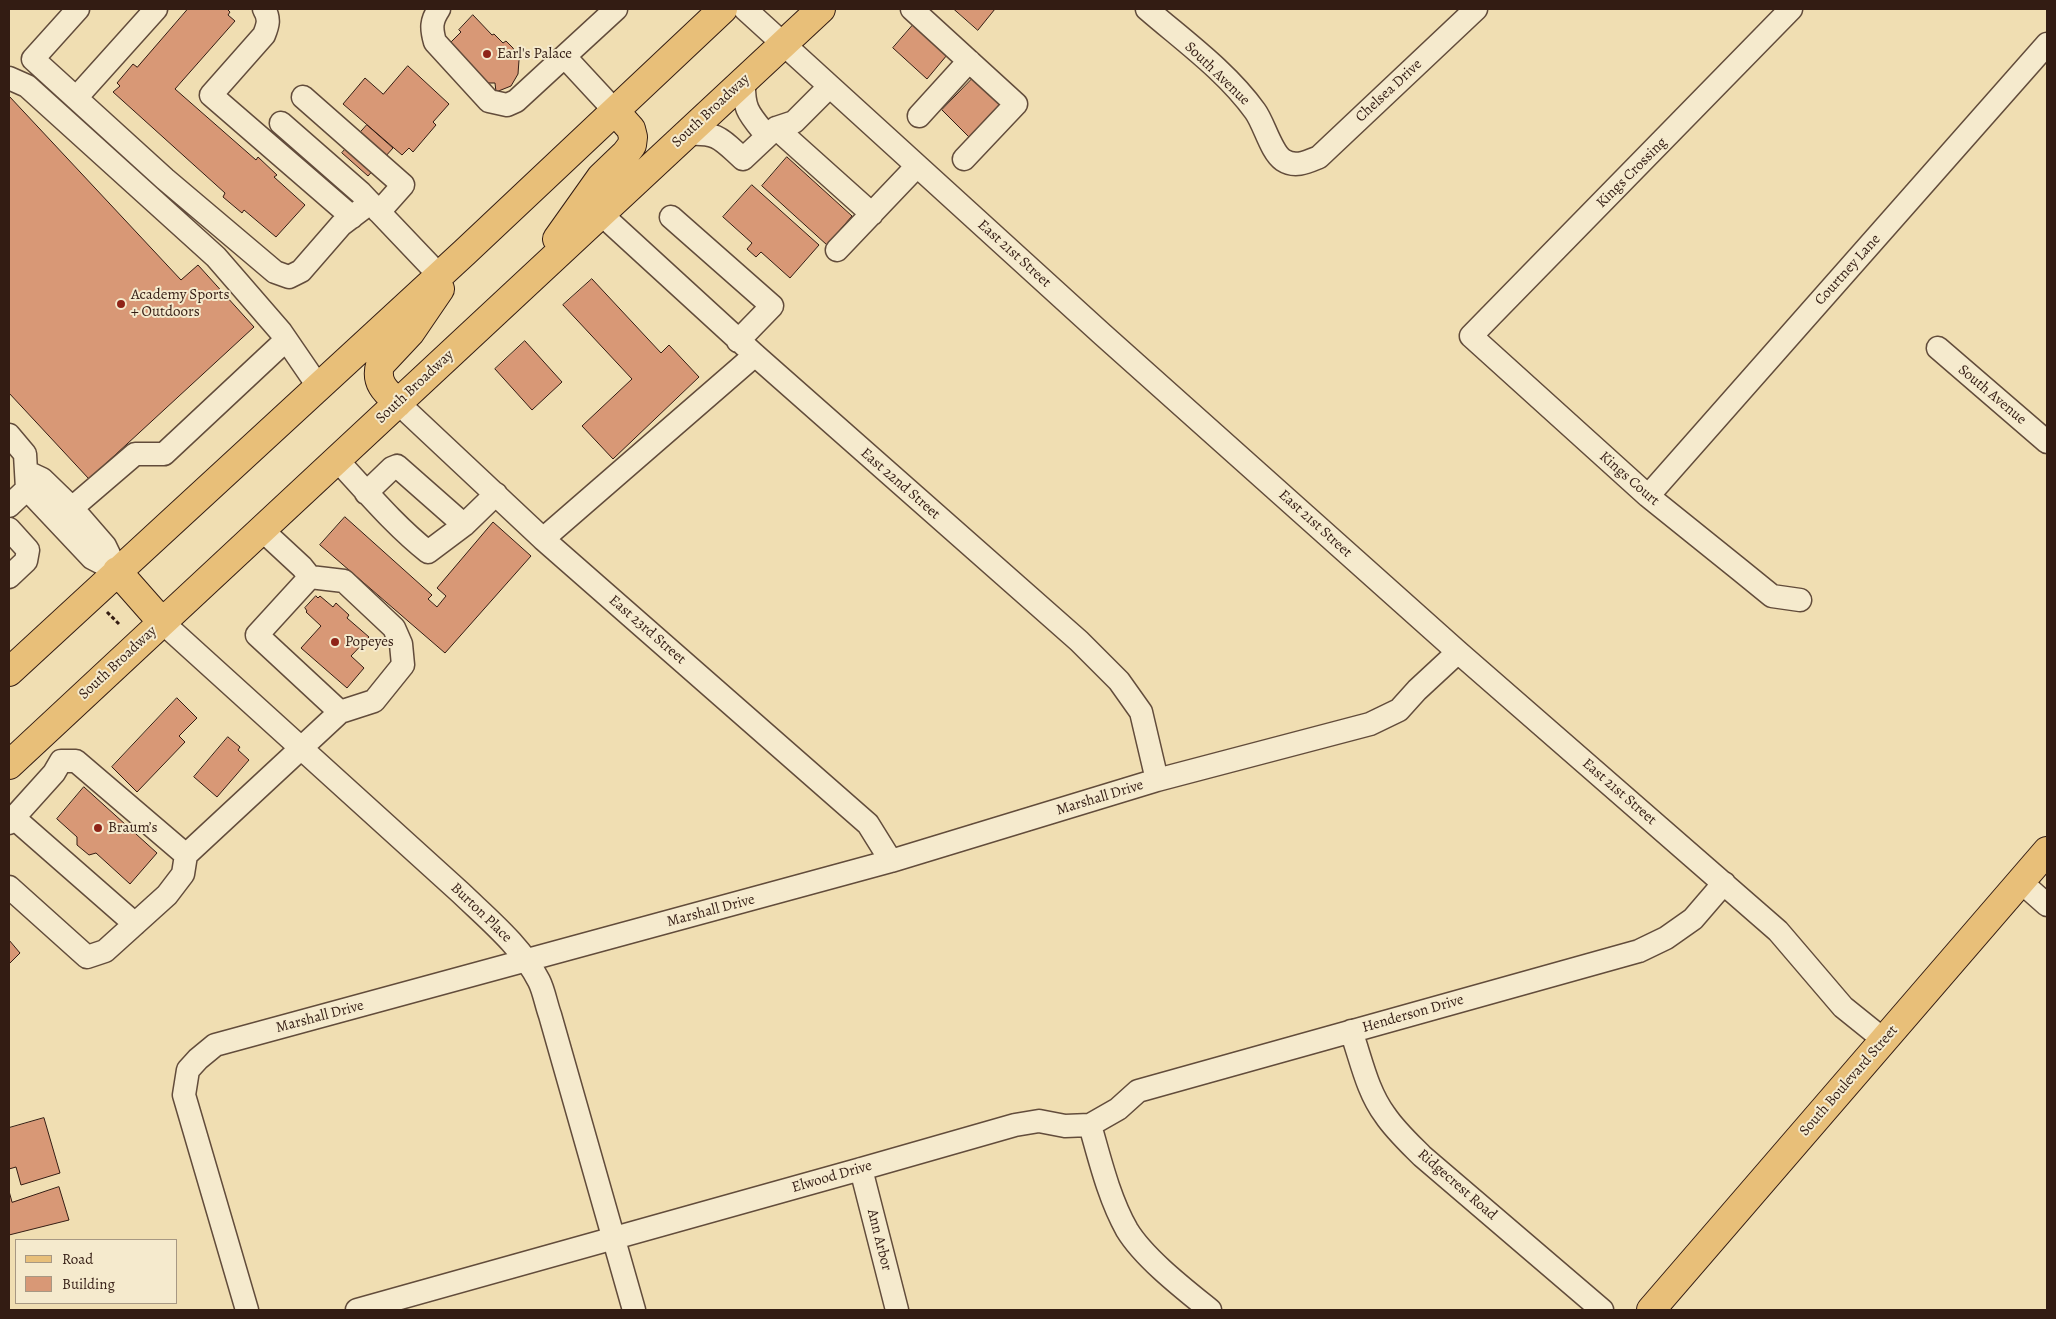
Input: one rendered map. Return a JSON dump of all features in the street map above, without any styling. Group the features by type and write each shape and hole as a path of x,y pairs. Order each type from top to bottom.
{"main road":[{"path":"9,672 465,252 723,9"},
{"name":"South Broadway","path":"9,765 822,9"},
{"path":"523,286 602,177 632,145 632,129 614,111"},
{"path":"398,403 383,390 379,381 380,365 410,333 465,252"},
{"path":"117,571 162,622"},
{"name":"South Boulevard Street","path":"1651,1310 2047,852"}],"street":[{"path":"78,9 33,59 166,179 275,272 289,277 301,271 341,225 352,217 374,208 402,185 303,97"},
{"path":"76,98 156,9"},
{"path":"264,9 268,16 268,25 264,35 211,94 352,217"},
{"path":"439,9 433,18 431,29 435,42 489,101 507,106 516,102 616,9"},
{"name":"East 21st Street","path":"745,9 829,87 1458,652 1778,931 1843,1007 1884,1040"},
{"path":"912,9 1016,104 964,159"},
{"name":"South Avenue","path":"1147,9 1226,78 1256,112 1282,160 1298,165"},
{"name":"Chelsea Drive","path":"1298,165 1319,157 1476,9"},
{"name":"Kings Crossing","path":"1471,336 1792,9"},
{"name":"Courtney Lane","path":"1648,496 2047,44"},
{"path":"565,58 614,111"},
{"path":"920,116 969,61"},
{"path":"9,78 27,86 216,256 286,340 318,386"},
{"path":"744,80 744,98 747,112 872,214"},
{"path":"687,134 709,133 719,138 743,159 772,132 794,122 829,87"},
{"path":"281,123 374,208 439,275"},
{"path":"837,250 917,166"},
{"name":"East 22nd Street","path":"601,214 746,348 1079,641 1119,681 1141,712 1157,780"},
{"path":"543,539 746,348 772,306 671,217"},
{"name":"Kings Court","path":"1471,336 1648,496 1772,596 1800,600"},
{"path":"72,508 135,454 164,454 286,340"},
{"name":"South Avenue","path":"1938,348 2047,442"},
{"name":"East 23rd Street","path":"398,403 543,539 868,824 891,861"},
{"path":"9,435 25,454 27,480 92,558 117,571"},
{"path":"336,460 366,493 414,541 428,552 464,525 496,494"},
{"path":"366,493 392,468 397,466 464,525"},
{"path":"27,480 42,479 72,508 104,546 117,571"},
{"path":"9,506 27,480"},
{"path":"9,529 28,550 26,561 9,577"},
{"path":"9,887 88,958 104,951 167,895 182,876 186,855 340,712 374,701 402,666 401,644 394,628 344,581 310,577 302,567 261,529"},
{"path":"310,577 257,635 340,712"},
{"name":"Burton Place","path":"162,622 497,927 527,961 540,983 550,1015 615,1237 634,1310"},
{"name":"Marshall Drive","path":"247,1310 184,1095 188,1070 198,1058 215,1045 891,861 1157,780 1370,724 1399,710 1416,690 1458,652"},
{"path":"38,739 61,761 77,762 186,855"},
{"path":"61,761 54,773 11,821 135,924"},
{"path":"2021,882 2047,905"},
{"name":"Henderson Drive","path":"1090,1125 1118,1109 1138,1091 1639,951 1666,938 1692,920 1724,883"},
{"name":"Ridgecrest Road","path":"1351,1031 1372,1093 1384,1115 1402,1136 1422,1156 1602,1310"},
{"name":"Elwood Drive","path":"357,1310 861,1170 1015,1124 1039,1121 1065,1126 1090,1125"},
{"path":"1090,1125 1108,1188 1128,1231 1156,1264 1210,1310"},
{"name":"Ann Arbor","path":"861,1170 897,1310"}],"path":[{"path":"103,608 118,624"}],"building":[{"path":"188,9 227,9 230,12 228,15 235,21 175,89 256,160 258,157 277,175 274,177 305,205 276,237 244,210 242,213 223,197 225,193 113,92 120,86 117,83 133,64 137,67"},
{"path":"954,9 995,9 978,30"},
{"name":"Earl's Palace","path":"473,15 492,35 494,34 503,43 506,41 513,48 519,60 518,74 511,86 496,92 495,83 488,83 449,44 461,32 459,30"},
{"path":"913,25 947,55 927,79 893,48"},
{"path":"408,66 449,104 433,122 436,125 413,152 409,148 402,155 343,104 365,78 383,94"},
{"path":"974,77 1001,103 969,137 942,110"},
{"name":"Academy Sports + Outdoors","path":"9,96 181,280 198,265 254,327 89,479 9,393"},
{"path":"367,125 393,148 368,176 342,153"},
{"path":"787,157 852,216 827,245 762,186"},
{"path":"752,185 819,245 790,278 761,252 756,257 747,249 752,243 723,217"},
{"path":"592,279 661,353 669,345 699,377 613,459 582,426 632,379 563,305"},
{"path":"525,341 562,382 532,410 495,369"},
{"path":"345,517 432,595 428,599 437,607 446,596 437,588 493,522 531,556 445,653 320,545"},
{"name":"Popeyes","path":"316,596 318,598 320,596 333,607 336,603 349,615 347,618 369,637 351,656 364,668 347,688 301,648 321,626 306,612 305,608"},
{"path":"177,698 197,718 179,736 185,742 137,792 112,767"},
{"path":"228,737 240,747 238,750 249,760 217,797 194,777"},
{"name":"Braum’s","path":"84,787 157,853 130,884 96,853 89,855 77,845 77,837 57,819"},
{"path":"9,940 20,953 9,964"},
{"path":"44,1118 60,1173 21,1185 16,1167 9,1169 9,1128"},
{"path":"59,1187 69,1220 9,1235 9,1191 12,1202"}],"place":[{"name":"Earl's Palace","path":"487,54"},
{"name":"Academy Sports + Outdoors","path":"121,304"},
{"name":"Popeyes","path":"335,642"},
{"name":"Braum’s","path":"98,828"}]}
